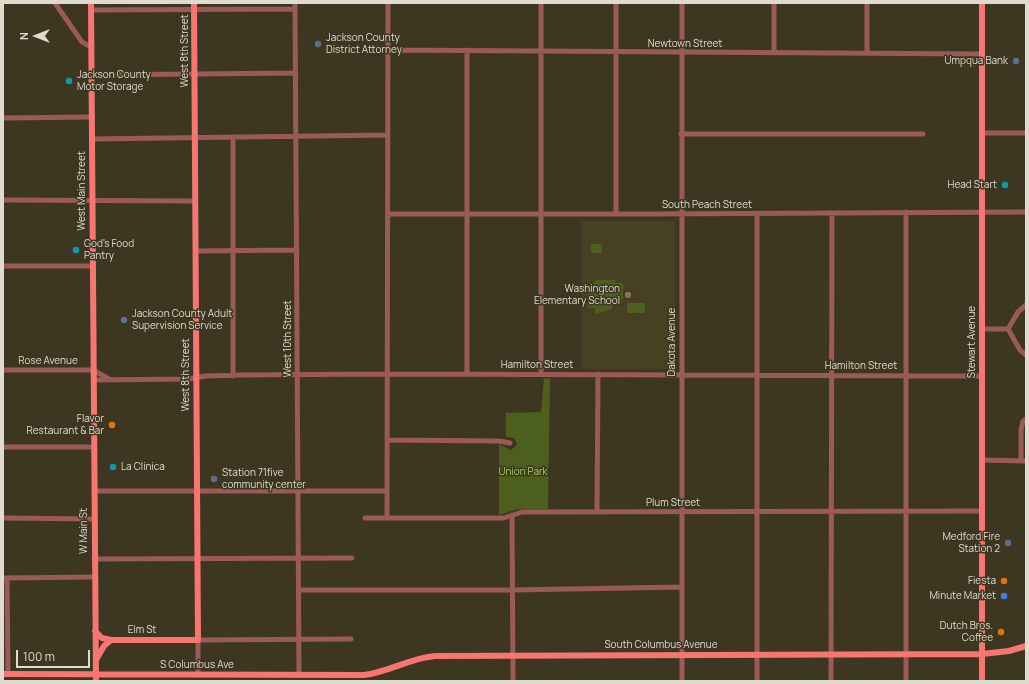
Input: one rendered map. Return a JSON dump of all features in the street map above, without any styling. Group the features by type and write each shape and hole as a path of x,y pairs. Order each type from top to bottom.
{"main road":[{"name":"Stewart Avenue","path":"982,3 982,681"},
{"name":"West Main Street","path":"91,6 93,380"},
{"name":"West 8th Street","path":"194,6 196,558 198,640"},
{"name":"W Main St","path":"93,380 96,681"},
{"path":"95,632 102,638 111,640"},
{"name":"Elm St","path":"111,640 198,640"},
{"path":"96,660 104,646 111,640"},
{"name":"South Columbus Avenue","path":"299,675 364,675 377,673 416,659 434,656 982,654 1009,651 1026,646"},
{"name":"S Columbus Ave","path":"5,674 198,675 230,678 299,675"}],"street":[{"path":"55,3 82,42 91,47"},
{"path":"387,518 388,3"},
{"path":"541,3 541,374"},
{"path":"616,3 616,214"},
{"name":"Dakota Avenue","path":"682,3 682,681"},
{"path":"774,3 774,53"},
{"path":"867,53 868,3"},
{"path":"91,6 295,6"},
{"name":"West 10th Street","path":"295,6 299,675"},
{"name":"Newtown Street","path":"388,50 982,54"},
{"path":"467,50 467,374"},
{"path":"92,74 296,73"},
{"path":"3,118 92,117"},
{"path":"982,134 1026,133"},
{"path":"681,134 923,134"},
{"path":"92,139 388,135"},
{"path":"233,138 233,376"},
{"path":"3,200 195,200"},
{"path":"906,212 906,681"},
{"name":"South Peach Street","path":"388,214 1026,212"},
{"path":"831,681 832,213"},
{"path":"757,214 757,681"},
{"path":"196,251 297,250"},
{"path":"3,266 92,266"},
{"path":"1008,329 1018,312 1026,305"},
{"path":"982,329 1008,329"},
{"path":"1008,329 1020,350 1026,355"},
{"name":"Rose Avenue","path":"3,370 93,370"},
{"path":"93,370 110,380"},
{"name":"Hamilton Street","path":"93,380 387,374 982,376"},
{"path":"597,512 598,374"},
{"path":"982,460 1023,460 1021,430 1023,421 1026,419"},
{"path":"387,440 499,441 510,443"},
{"path":"3,446 94,447"},
{"path":"94,491 387,491"},
{"name":"Plum Street","path":"365,518 504,518 522,512 982,511"},
{"path":"512,515 513,681"},
{"path":"3,518 94,519"},
{"path":"94,559 352,558"},
{"path":"5,674 5,578 94,577"},
{"path":"299,590 513,590 682,587"},
{"path":"198,640 351,640"},
{"name":"West 8th Street","path":"198,640 198,675"}],"shaded area":[{"name":"Washington Elementary School","path":"581,221 675,221 675,369 581,369"}],"green space":[{"path":"591,244 602,244 602,253 591,253"},
{"path":"597,280 615,280 615,283 623,283 623,299 612,299 612,309 595,314 595,308 588,308 588,296 589,289"},
{"path":"627,303 645,303 645,313 627,313"},
{"name":"Union Park","path":"544,378 550,379 548,509 518,509 499,515 499,444 510,450 517,444 514,438 506,437 506,413 541,412"}],"place":[{"name":"Jackson County District Attorney","path":"318,44"},
{"name":"Umpqua Bank","path":"1016,61"},
{"name":"Jackson County Motor Storage","path":"69,81"},
{"name":"Head Start","path":"1005,185"},
{"name":"God's Food Pantry","path":"76,250"},
{"name":"Washington Elementary School","path":"628,295"},
{"name":"Jackson County Adult Supervision Service","path":"124,320"},
{"name":"Flavor Restaurant & Bar","path":"112,425"},
{"name":"La Clinica","path":"113,467"},
{"name":"Station 71five community center","path":"214,479"},
{"name":"Medford Fire Station 2","path":"1008,543"},
{"name":"Fiesta","path":"1004,581"},
{"name":"Minute Market","path":"1004,596"},
{"name":"Dutch Bros. Coffee","path":"1001,632"}]}
